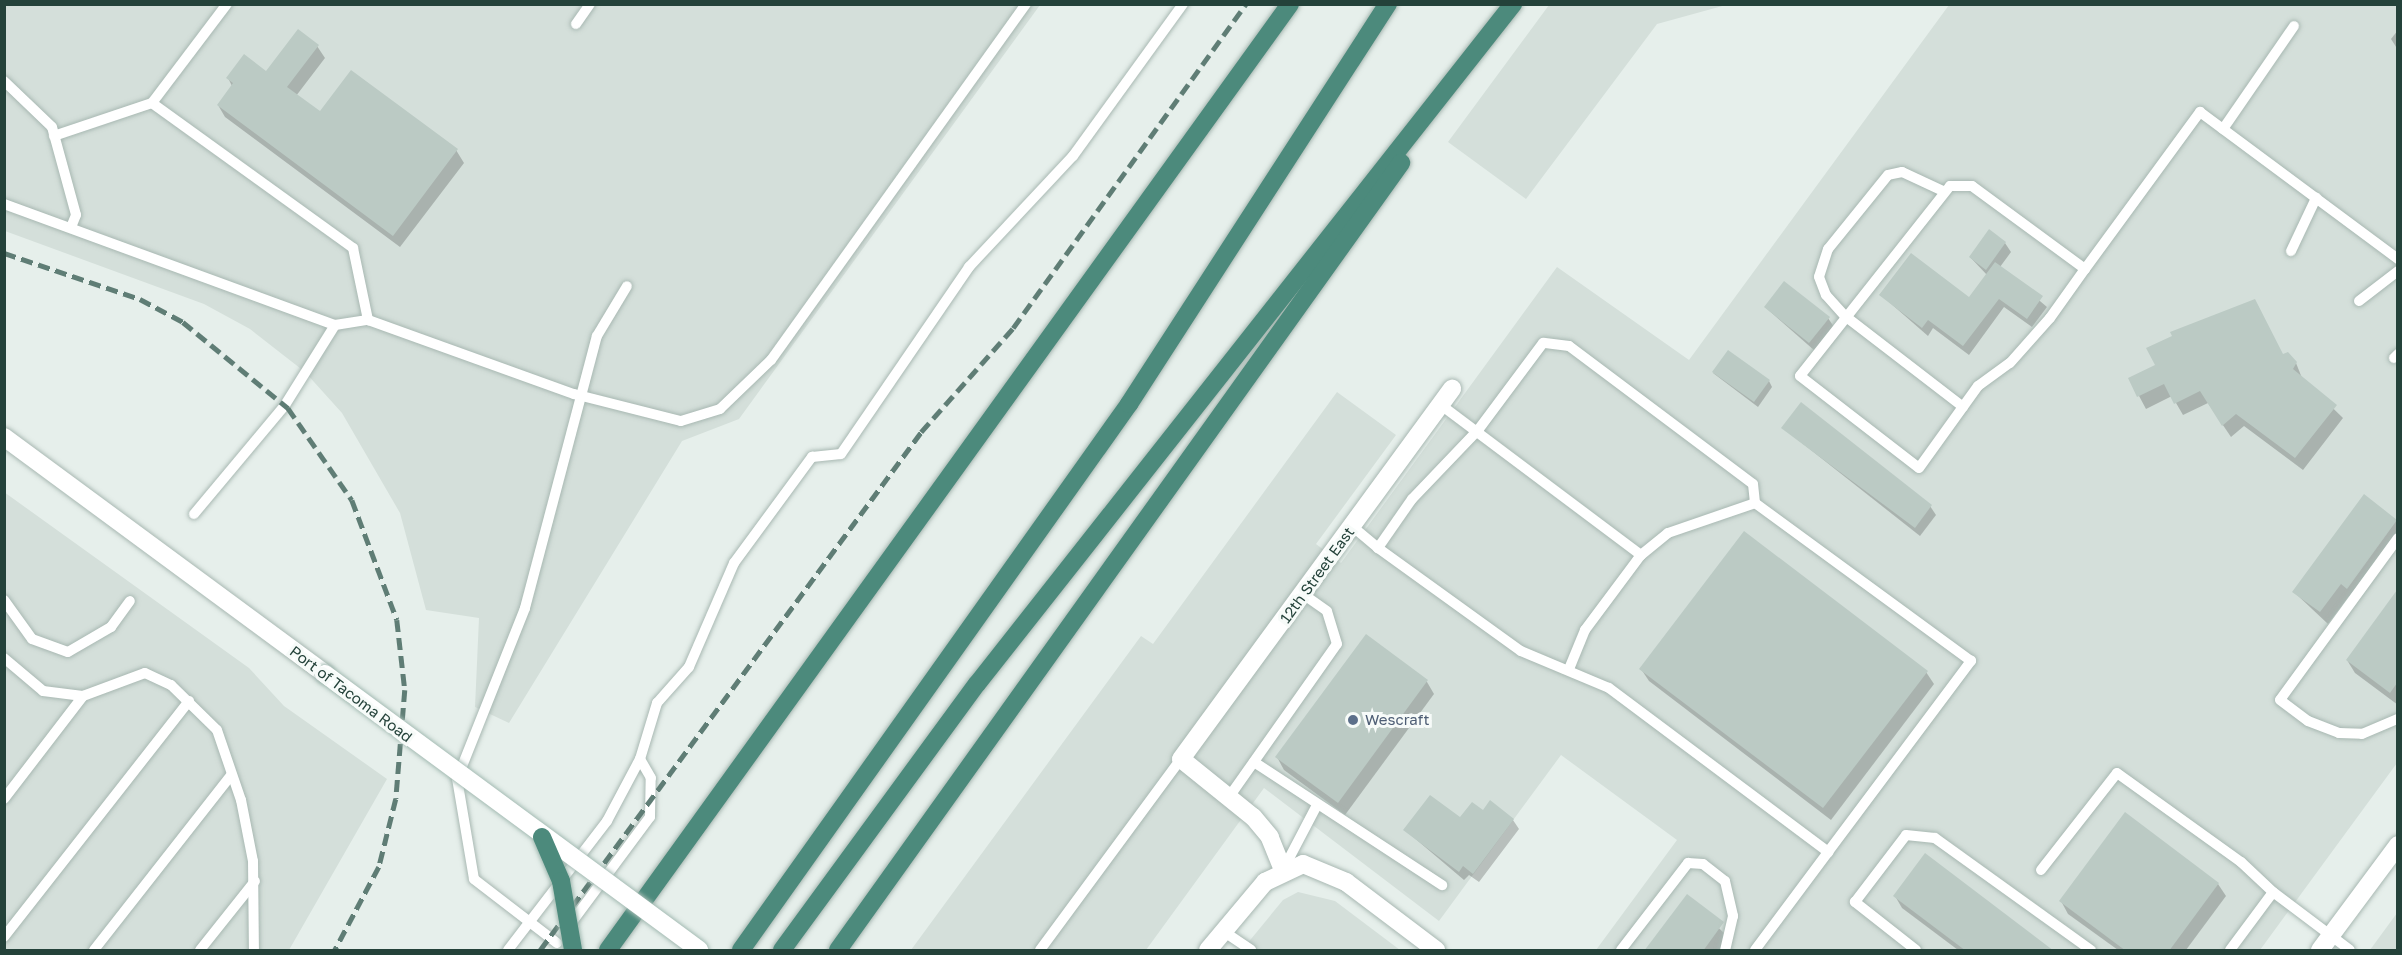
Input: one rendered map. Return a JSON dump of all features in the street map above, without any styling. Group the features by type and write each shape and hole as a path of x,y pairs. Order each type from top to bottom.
{"highway":[{"path":"608,951 1290,4"},
{"path":"741,951 1129,404 1388,4"},
{"path":"782,951 977,684 1513,4"},
{"path":"838,951 1275,334 1518,4"},
{"path":"542,837 561,881 560,948"}],"main road":[{"name":"12th Street East","path":"1181,759 1304,595 1452,389"},
{"name":"Port of Tacoma Road","path":"4,437 699,951"},
{"path":"1181,759 1270,837 1283,870"},
{"path":"2325,943 2397,845"},
{"path":"1208,951 1223,930 1265,882 1283,870 1303,864 1323,869 1437,951"}],"lane":[{"path":"54,136 153,103 227,4"},
{"path":"576,24 590,4"},
{"path":"4,204 72,225 334,325 368,320 581,396 681,421 720,410 771,360 1026,4"},
{"path":"508,951 528,918 607,821 640,759 657,703 689,667 734,563 812,458 841,454 969,267 1073,156 1183,4"},
{"path":"2223,129 2294,26"},
{"path":"4,81 54,136 76,215 72,225"},
{"path":"153,103 353,248 368,320"},
{"path":"2085,269 1972,186 1950,186 1943,191 1800,375 1919,468 1978,386 2016,355 2085,269 2200,112 2397,259"},
{"path":"1943,191 1902,172 1876,184 1821,262 1819,277 1826,295 1845,316 1963,406"},
{"path":"2291,251 2316,198"},
{"path":"2359,301 2397,271"},
{"path":"627,286 597,336 525,608 457,779 474,879 528,918 560,948 650,817 651,778 640,759"},
{"path":"194,514 285,405 334,325"},
{"path":"1378,548 1412,499 1479,429 1550,340 1569,346 1753,484 1755,502 1971,661 1755,951"},
{"path":"1441,405 1479,429 1641,555"},
{"path":"1569,669 1585,630 1641,555 1668,533 1755,502"},
{"path":"1353,527 1378,548 1521,651 1569,669 1609,688 1828,852"},
{"path":"2397,538 2280,700 2308,721 2339,733 2362,734 2397,719"},
{"path":"1228,798 1337,644 1327,611 1304,595"},
{"path":"4,600 33,639 68,652 111,627 130,601"},
{"path":"6,666 42,691 83,696 145,673 171,685 217,730 241,800 255,881 254,951"},
{"path":"4,799 83,696"},
{"path":"4,937 189,702"},
{"path":"1040,951 1181,759"},
{"path":"1254,762 1316,807 1358,826 1442,885"},
{"path":"2041,870 2116,773 2241,862 2325,943 2350,951"},
{"path":"94,951 231,775"},
{"path":"1283,870 1316,807"},
{"path":"1916,951 1855,902 1906,835 1935,838 2091,951"},
{"path":"1622,951 1688,863 1703,864 1725,881 1733,916 1725,951"},
{"path":"200,951 255,881"},
{"path":"2230,951 2273,892"},
{"path":"1223,930 1251,951"}],"shaded area":[{"path":"5,5 1040,5 739,419 682,441 509,723 475,707 479,618 426,610 400,513 342,413 305,372 250,329 204,304 5,231"},
{"path":"1549,5 1726,5 1657,24 1526,199 1448,142"},
{"path":"1949,5 2397,5 2397,763 2260,950 1596,950 1677,840 1561,755 1439,921 1264,788 1146,950 911,950 1141,636 1153,644 1337,392 1396,435 1316,544 1341,563 1557,267 1689,360"},
{"path":"4,492 249,668 284,706 387,779 289,950 5,950"},
{"path":"1298,892 1335,901 1400,950 1242,950 1283,900"},
{"path":"2397,913 2397,950 2370,950"}],"building":[{"path":"298,29 319,45 287,87 320,111 351,70 458,149 393,236 217,105 233,83 226,78 244,54 266,71"},
{"path":"1989,229 2006,242 1986,270 1969,257"},
{"path":"1911,253 1969,297 1995,262 2043,296 2027,319 1999,299 1963,346 1928,320 1922,328 1879,295"},
{"path":"1784,281 1830,317 1809,343 1764,307"},
{"path":"2255,299 2283,354 2288,352 2297,362 2293,369 2337,405 2295,458 2236,414 2222,426 2200,391 2174,404 2164,384 2137,397 2128,378 2155,365 2146,348 2172,336 2170,332"},
{"path":"1728,350 1770,380 1754,402 1712,372"},
{"path":"1801,402 1932,505 1915,528 1781,428"},
{"path":"2364,494 2397,520 2347,589 2341,584 2320,612 2292,592"},
{"path":"1744,531 1928,671 1823,808 1639,669"},
{"path":"2397,590 2397,683 2390,693 2346,660"},
{"path":"1366,634 1428,680 1338,803 1275,757"},
{"path":"1430,795 1460,817 1472,802 1483,810 1490,800 1514,819 1473,874 1463,866 1459,872 1403,830"},
{"path":"2125,812 2219,883 2169,951 2126,951 2059,901"},
{"path":"1925,853 2054,951 1966,951 1893,896"},
{"path":"1687,894 1724,922 1703,951 1644,951"}],"railway":[{"path":"540,950 921,432 1013,328 1246,4"},
{"path":"4,253 140,299 183,322 288,408 352,500 397,620 405,690 396,799 379,867 335,950"}],"place":[{"name":"Wescraft","path":"1353,720"}]}
